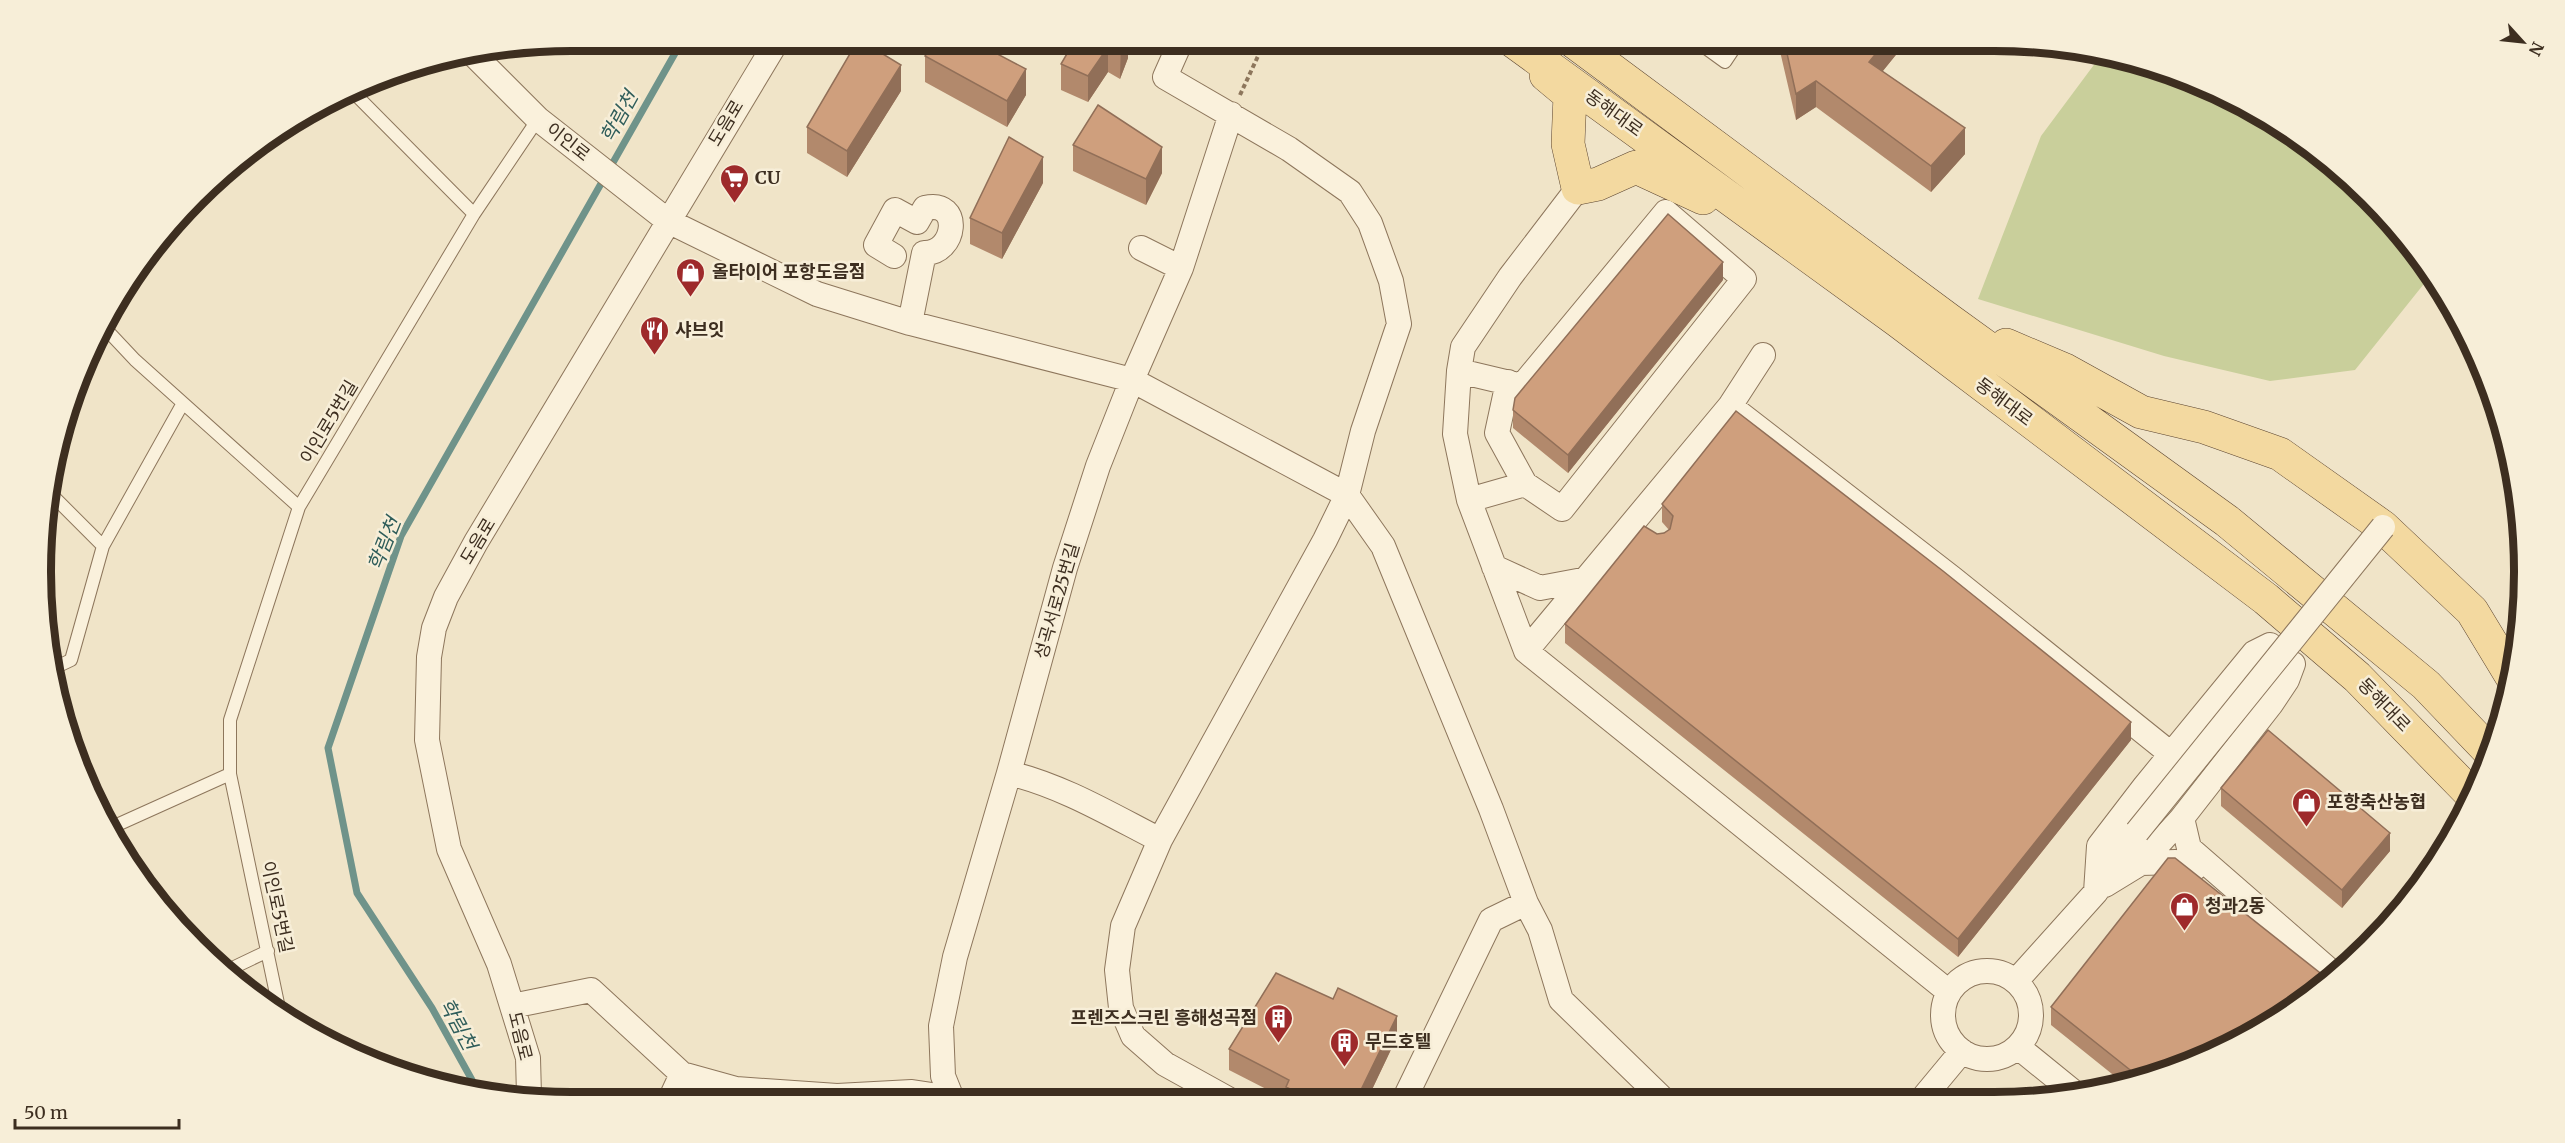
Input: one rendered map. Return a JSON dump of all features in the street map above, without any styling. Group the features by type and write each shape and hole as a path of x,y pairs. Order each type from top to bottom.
{"main road":[{"path":"1519,51 1570,95 1568,144 1578,188 1598,184 1636,167 1776,234"},
{"name":"동해대로","path":"1528,51 1898,321 2266,599 2357,677 2466,789"},
{"path":"1588,51 1949,320 2227,521 2426,685 2484,745"},
{"path":"1949,320 2065,370 2141,412 2204,427 2280,454 2383,527 2472,610 2505,666"}],"street":[{"name":"도음로","path":"529,1090 528,1058 499,964 449,849 427,740 429,657 434,628 446,597 471,551 770,51"},
{"path":"1176,51 1165,77 1289,149 1350,192 1370,223 1390,281 1399,324 1363,432 1347,495 1325,540 1160,840 1123,926 1117,970 1121,1008 1133,1036 1166,1064 1216,1092"},
{"name":"이인로","path":"478,60 538,119 668,221 817,294 909,323 1132,380 1347,495"},
{"name":"성곡서로25번길","path":"950,1092 943,1076 941,1026 955,957 1009,773 1065,568 1098,466 1132,380 1181,268 1231,114"},
{"path":"1578,188 1510,277 1463,347 1459,371 1455,434 1469,500 1526,651 1950,992"},
{"path":"925,208 941,208 951,218 952,225 944,246 932,254 924,254 918,250 914,245 914,229 917,222 925,208"},
{"path":"894,256 876,245 895,210 917,222"},
{"path":"1459,371 1508,382 1522,386 1666,212 1744,279 1562,509 1525,484 1497,433 1508,382"},
{"path":"1141,248 1181,268"},
{"path":"909,323 924,254"},
{"path":"1526,651 1588,579 1644,525 1730,406 1763,355"},
{"path":"1730,406 1952,578 2171,754"},
{"path":"1469,500 1525,484"},
{"path":"1347,495 1383,546 1491,809 1526,903 1540,930 1561,1000 1655,1092"},
{"path":"2016,981 2096,892 2137,832 2383,527"},
{"path":"1494,567 1540,588 1588,579"},
{"path":"2096,892 2099,846 2254,653 2270,645"},
{"path":"2096,892 2141,863 2182,818 2271,704 2288,680 2293,664"},
{"path":"1009,773 1034,779 1080,798 1160,840"},
{"path":"2182,818 2189,848 2329,970"},
{"path":"2141,863 2176,862 2220,875"},
{"path":"1408,1092 1491,920 1526,903"},
{"path":"1988,970 2003,973 2016,981 2026,992 2031,1006 2031,1021 2027,1035 2018,1047 2005,1056 1990,1059 1975,1058 1952,1042 1943,1017 1944,1004 1959,980 1973,973 1988,970"},
{"path":"512,1006 591,990 681,1074 736,1089 779,1092"},
{"path":"2018,1047 2067,1087"},
{"path":"1928,1092 1962,1051"},
{"path":"673,1092 681,1074"}],"lane":[{"path":"1710,51 1725,62 1732,51"},
{"path":"358,97 474,214"},
{"name":"이인로5번길","path":"278,1001 230,774 230,720 299,507 474,214 538,119"},
{"path":"109,333 135,360 299,507"},
{"path":"60,665 71,660 103,546 183,403"},
{"path":"56,499 103,546"},
{"path":"118,826 230,774"},
{"path":"234,967 268,951"}],"path":[{"path":"1231,114 1260,51"}],"green space":[{"path":"2096,61 2161,79 2193,91 2254,121 2283,139 2337,180 2385,228 2426,282 2355,370 2270,381 2164,356 1978,299 2041,136"}],"building":[{"path":"852,51 878,51 901,65 847,151 807,127"},
{"path":"928,51 992,51 1026,69 1007,101 925,56"},
{"path":"1069,51 1105,51 1088,76 1061,64"},
{"path":"1786,51 1878,51 1869,62 1965,128 1931,166 1816,81 1796,94"},
{"path":"1098,105 1162,147 1146,179 1073,145"},
{"path":"1009,137 1043,157 1002,233 970,218"},
{"path":"1668,214 1723,262 1568,455 1513,410 1515,398"},
{"path":"1736,411 1943,571 2131,722 1958,939 1565,624 1644,526 1657,534 1670,529 1673,516 1662,504"},
{"name":"포항축산농협","path":"2268,730 2390,833 2342,890 2221,788"},
{"name":"청과2동","path":"2168,858 2175,858 2322,975 2283,1004 2224,1038 2193,1052 2133,1072 2051,1007"},
{"path":"1276,973 1333,999 1338,988 1397,1016 1360,1092 1296,1092 1286,1087 1289,1080 1229,1049"}],"waterway":[{"name":"학림천","path":"472,1082 432,1008 357,893 328,748 401,536 676,51"}],"place":[{"name":"CU","path":"734,204"},
{"name":"올타이어 포항도음점","path":"691,298"},
{"name":"샤브잇","path":"654,356"},
{"name":"포항축산농협","path":"2306,828"},
{"name":"청과2동","path":"2184,932"},
{"name":"프렌즈스크린 흥해성곡점","path":"1278,1044"},
{"name":"무드호텔","path":"1344,1068"}]}
